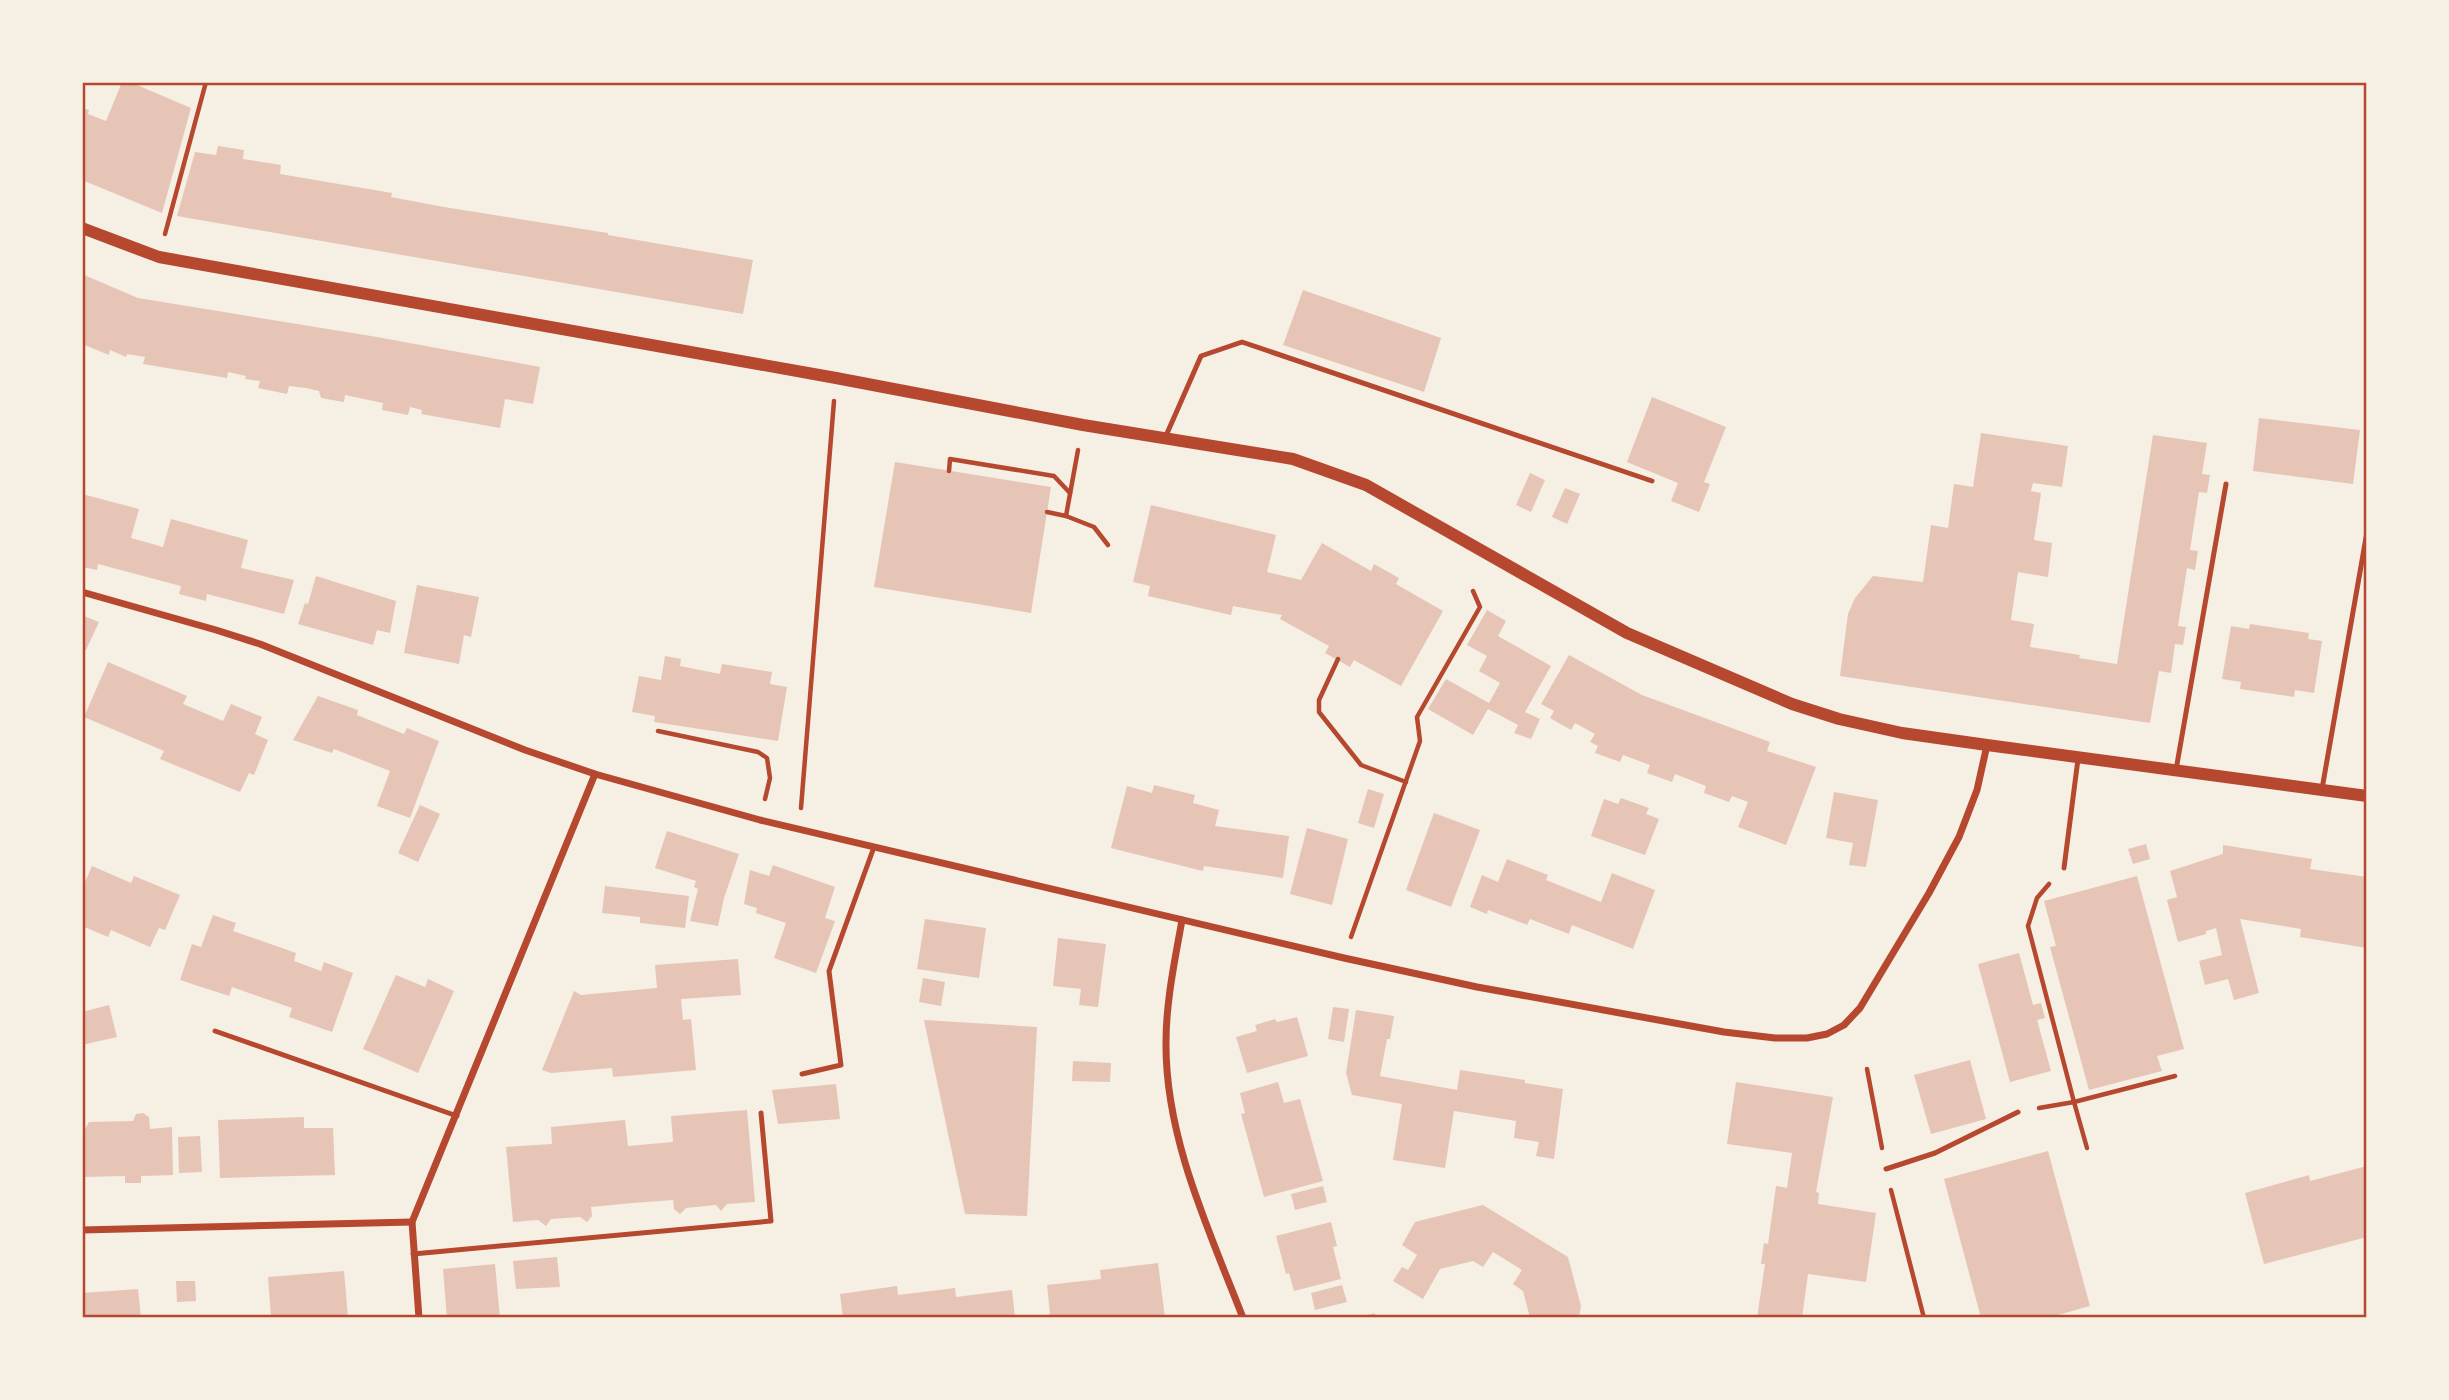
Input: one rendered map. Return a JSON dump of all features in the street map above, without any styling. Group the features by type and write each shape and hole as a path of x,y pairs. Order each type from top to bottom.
{"street":[{"path":"82,228 159,257 1083,425 1293,458 1366,485 1627,633 1792,704 1839,719 1902,733 1987,746 2367,796"},
{"path":"82,592 260,644 525,750 595,774 760,820 1477,987 1724,1032 1793,1039 1828,1034 1844,1025 1860,1009 1948,859 1977,790 1987,746"},
{"path":"419,1318 412,1222 595,774"},
{"path":"1182,920 1166,1042 1172,1113 1196,1195 1243,1318"},
{"path":"82,1230 412,1222"}],"lane":[{"path":"1165,438 1201,356 1242,342 1652,481"},
{"path":"2176,770 2226,484"},
{"path":"2322,789 2367,532"},
{"path":"2064,869 2078,756"},
{"path":"802,1074 841,1065 829,971 874,847"},
{"path":"215,1031 457,1116"},
{"path":"1886,1169 1935,1153 2018,1112"},
{"path":"413,1254 771,1221 761,1113"}],"path":[{"path":"170,217 206,82"},
{"path":"799,830 832,415"},
{"path":"949,471 950,459 1054,476 1070,493"},
{"path":"1066,516 1075,469"},
{"path":"1047,512 1094,527 1108,545"},
{"path":"1344,958 1420,741 1417,717 1480,607 1473,591"},
{"path":"1338,659 1319,700 1319,712 1361,765 1406,782"},
{"path":"659,731 758,752 767,758 770,778 760,820"},
{"path":"2064,869 2036,898 2028,926 2087,1147"},
{"path":"1867,1069 1886,1169 1924,1318"},
{"path":"2018,1112 2074,1102 2175,1076"}],"building":[{"path":"122,82 130,82 191,108 162,213 82,180 82,108 89,110 88,114 106,121"},
{"path":"218,146 244,150 243,159 281,165 280,174 392,193 391,197 444,207 753,260 743,314 177,216 195,152 216,155"},
{"path":"84,275 138,298 540,367 533,404 505,399 500,428 421,414 422,410 410,407 408,415 382,410 383,403 345,395 344,402 321,398 319,391 306,388 289,386 287,394 258,388 260,381 245,379 246,376 228,372 227,378 143,364 145,357 127,354 126,357 110,350 109,355 82,344"},
{"path":"1303,290 1441,338 1424,392 1283,345"},
{"path":"1652,397 1726,427 1704,482 1710,484 1699,512 1671,501 1678,483 1627,462"},
{"path":"2259,418 2360,430 2353,484 2253,471"},
{"path":"1981,433 2068,446 2062,487 2033,483 2031,491 2041,493 2034,540 2052,543 2048,577 2018,572 2011,620 2034,624 2030,647 2117,664 2153,435 2207,443 2202,474 2210,475 2207,493 2199,492 2190,550 2198,551 2195,570 2187,568 2178,626 2186,627 2183,645 2175,644 2171,673 2159,671 2150,723 1840,676 1848,614 1855,598 1873,576 1923,582 1931,525 1948,528 1954,484 1973,487"},
{"path":"895,462 1051,487 1031,613 874,587"},
{"path":"1530,473 1545,480 1531,512 1516,505"},
{"path":"1565,488 1580,494 1567,524 1552,517"},
{"path":"82,494 139,509 131,538 163,547 171,519 248,540 241,568 294,580 284,614 207,594 206,601 179,594 181,586 98,564 97,570 82,567"},
{"path":"1151,505 1276,535 1267,572 1301,580 1322,543 1371,571 1374,564 1399,578 1396,584 1443,611 1401,686 1354,660 1350,667 1325,653 1329,646 1280,619 1282,615 1233,606 1231,615 1148,596 1150,586 1133,582"},
{"path":"316,576 396,601 390,633 377,630 373,645 298,624 305,603 308,604"},
{"path":"417,585 479,597 471,637 464,635 459,664 404,653"},
{"path":"1487,610 1506,621 1498,636 1551,666 1525,712 1540,719 1531,739 1514,733 1518,725 1488,709 1473,735 1428,709 1446,679 1489,703 1500,683 1479,671 1487,656 1467,645"},
{"path":"84,616 99,622 86,650 82,649"},
{"path":"2250,624 2309,633 2308,639 2322,641 2314,693 2295,690 2294,697 2240,689 2241,682 2222,679 2231,626 2249,629"},
{"path":"1569,655 1642,695 1770,742 1767,751 1816,767 1786,845 1738,827 1748,802 1732,796 1729,802 1704,793 1706,786 1675,774 1672,782 1647,773 1650,765 1623,755 1620,762 1595,753 1598,746 1590,742 1595,734 1575,723 1571,730 1550,718 1554,711 1541,704"},
{"path":"665,656 681,659 680,666 720,674 722,664 772,672 770,684 787,687 778,741 654,722 655,716 632,712 639,676 661,680"},
{"path":"108,662 187,696 183,704 223,721 231,704 262,717 255,734 268,740 254,775 249,773 240,792 160,759 164,751 84,717"},
{"path":"318,696 358,710 357,715 404,734 407,728 439,741 410,818 377,806 390,771 334,749 332,753 293,740"},
{"path":"1154,785 1195,795 1193,803 1219,810 1215,826 1289,836 1283,878 1204,866 1203,871 1111,848 1127,786 1152,793"},
{"path":"1368,789 1384,794 1374,828 1358,823"},
{"path":"1834,792 1878,800 1866,867 1849,865 1853,843 1826,838"},
{"path":"1621,798 1649,808 1646,814 1659,819 1645,855 1591,836 1604,799 1618,804"},
{"path":"420,805 440,814 418,862 398,853"},
{"path":"1434,813 1480,830 1451,907 1406,890"},
{"path":"1307,828 1348,839 1332,905 1290,894"},
{"path":"667,831 739,854 718,926 690,921 698,889 694,887 696,881 655,868"},
{"path":"2146,844 2150,859 2133,864 2128,849"},
{"path":"2223,845 2312,859 2310,869 2367,877 2367,948 2300,937 2301,929 2240,919 2259,993 2234,1000 2228,979 2205,985 2199,961 2222,955 2216,928 2206,931 2206,934 2178,942 2167,900 2177,897 2170,871 2223,854"},
{"path":"1507,859 1548,875 1546,880 1601,902 1612,873 1655,890 1633,949 1572,925 1569,934 1530,919 1527,925 1488,910 1487,914 1470,907 1482,875 1498,882"},
{"path":"773,865 835,887 825,918 835,921 816,973 774,958 786,923 756,913 757,908 744,904 750,870 769,876"},
{"path":"92,866 131,883 134,876 180,895 165,930 159,928 150,947 111,930 108,937 82,926 82,889"},
{"path":"2137,876 2184,1049 2157,1056 2162,1071 2089,1090 2050,947 2056,946 2044,901"},
{"path":"605,886 689,896 685,928 640,923 640,917 602,913"},
{"path":"213,915 236,923 233,931 296,953 294,961 321,971 324,962 353,973 332,1032 289,1017 292,1008 232,987 229,996 180,980 192,944 201,947"},
{"path":"925,919 986,928 979,978 917,969"},
{"path":"1058,938 1106,944 1098,1007 1079,1005 1081,989 1053,986"},
{"path":"2019,953 2033,1005 2041,1003 2045,1018 2037,1020 2051,1071 2010,1082 1978,964"},
{"path":"738,959 741,995 681,999 683,1020 691,1019 696,1070 613,1077 612,1068 551,1073 542,1070 574,991 581,995 657,988 655,965"},
{"path":"396,975 425,987 428,979 454,991 418,1073 363,1049"},
{"path":"923,978 945,982 941,1006 919,1002"},
{"path":"109,1005 117,1037 82,1045 82,1012"},
{"path":"1333,1007 1349,1009 1344,1042 1328,1039"},
{"path":"1356,1010 1394,1016 1380,1076 1457,1090 1460,1070 1563,1089 1554,1159 1536,1156 1539,1142 1514,1138 1516,1121 1454,1111 1445,1168 1393,1160 1402,1104 1352,1095 1346,1073"},
{"path":"1297,1017 1308,1056 1247,1073 1236,1037 1257,1031 1255,1025 1275,1019 1277,1022"},
{"path":"924,1020 1037,1027 1027,1216 965,1214"},
{"path":"1970,1060 1986,1119 1931,1134 1914,1075"},
{"path":"1073,1061 1111,1063 1110,1082 1072,1081"},
{"path":"1278,1082 1284,1103 1300,1099 1323,1181 1264,1197 1241,1114 1245,1113 1240,1093"},
{"path":"1736,1082 1833,1097 1816,1192 1819,1193 1818,1204 1876,1213 1866,1282 1808,1274 1802,1318 1757,1318 1765,1264 1761,1264 1764,1243 1768,1244 1776,1186 1787,1188 1792,1153 1727,1144"},
{"path":"836,1084 840,1119 778,1124 772,1090"},
{"path":"747,1110 755,1202 727,1204 721,1211 716,1205 686,1208 680,1214 674,1209 673,1200 633,1203 591,1207 592,1216 587,1222 580,1217 551,1219 546,1226 538,1220 513,1222 506,1147 552,1144 551,1127 625,1120 628,1146 673,1142 671,1116"},
{"path":"143,1113 149,1117 150,1129 172,1127 173,1175 141,1176 141,1183 125,1183 125,1176 82,1177 82,1134 89,1122 133,1121 136,1114"},
{"path":"304,1117 304,1128 333,1128 335,1175 220,1178 218,1120"},
{"path":"200,1136 202,1172 179,1173 178,1137"},
{"path":"2048,1151 2090,1306 2047,1318 1981,1318 1944,1179"},
{"path":"2367,1166 2367,1237 2264,1264 2245,1193 2309,1175 2310,1181"},
{"path":"1323,1186 1327,1202 1295,1210 1291,1194"},
{"path":"1483,1205 1568,1257 1581,1306 1579,1318 1530,1318 1523,1291 1513,1284 1522,1270 1493,1252 1483,1267 1473,1261 1440,1269 1423,1299 1393,1281 1402,1267 1408,1270 1417,1255 1402,1245 1415,1222"},
{"path":"1331,1222 1337,1246 1333,1247 1341,1279 1294,1291 1289,1273 1286,1274 1276,1236"},
{"path":"557,1257 560,1287 516,1289 513,1261"},
{"path":"1158,1263 1165,1318 1037,1318 1050,1314 1047,1285 1101,1279 1100,1270"},
{"path":"495,1264 500,1318 447,1318 443,1269"},
{"path":"344,1271 348,1318 271,1318 268,1277"},
{"path":"176,1281 195,1281 196,1301 177,1302"},
{"path":"1342,1285 1347,1302 1315,1310 1311,1293"},
{"path":"897,1286 898,1295 955,1288 956,1297 1012,1290 1015,1318 843,1318 840,1294"},
{"path":"138,1289 141,1318 82,1318 82,1293"},
{"path":"1375,1313 1376,1318 1359,1318 1359,1317"}]}
